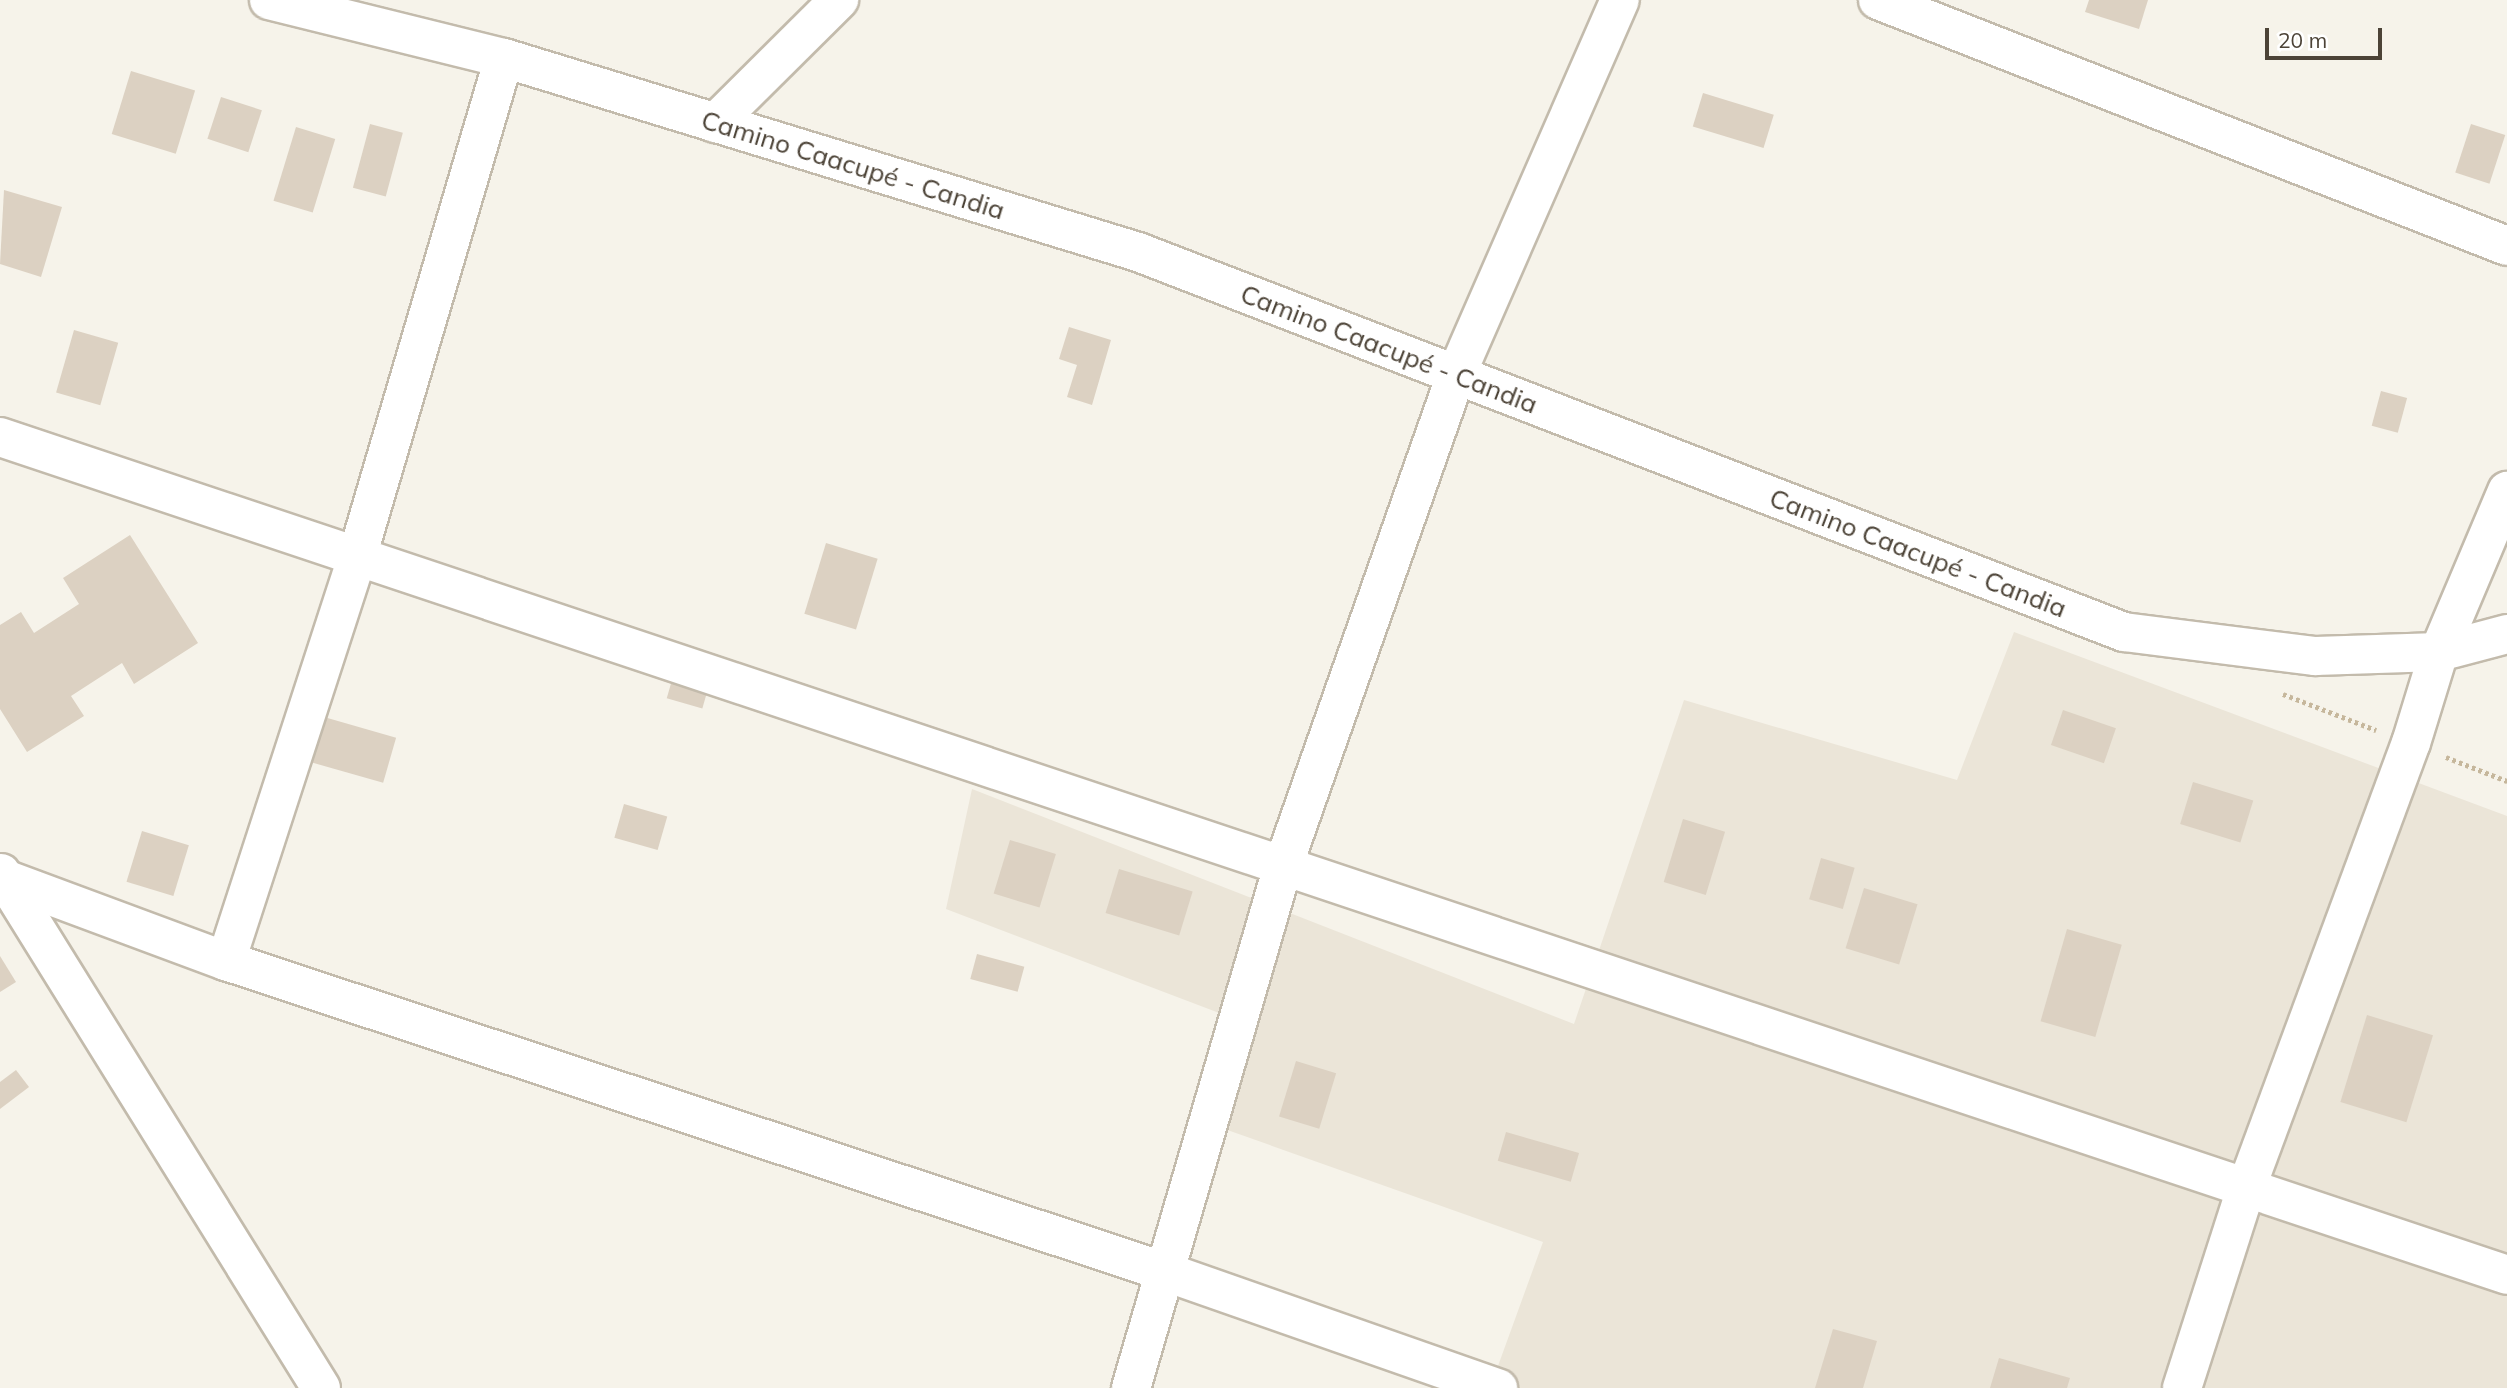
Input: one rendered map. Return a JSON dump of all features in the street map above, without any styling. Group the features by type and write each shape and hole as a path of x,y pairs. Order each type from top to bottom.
{"street":[{"name":"Camino Caacupé - Candia","path":"269,0 320,6 504,58 1138,253 2124,632 2315,656 2439,652 2507,634"},
{"path":"715,123 839,0"},
{"path":"1131,1388 1283,866 1456,375 1620,0"},
{"path":"1878,0 2507,246"},
{"path":"226,961 357,558 504,58"},
{"path":"0,437 2507,1275"},
{"path":"2182,1388 2247,1186 2411,744 2439,652 2507,491"},
{"path":"2,877 226,961 1166,1272 1498,1388"},
{"path":"2,877 321,1388"}],"path":[{"path":"2280,693 2507,781"}],"shaded area":[{"path":"2014,632 2507,816 2507,1388 1490,1388 1543,1242 1216,1126 1256,1027 946,909 972,789 1574,1024 1684,700 1957,780"}],"building":[{"path":"2089,0 2148,0 2139,29 2085,12"},
{"path":"131,71 195,91 176,154 112,134"},
{"path":"1703,93 1774,115 1764,148 1693,126"},
{"path":"221,97 262,110 248,152 207,139"},
{"path":"370,124 403,133 386,197 353,188"},
{"path":"2471,124 2505,135 2489,184 2455,173"},
{"path":"296,127 335,139 313,213 273,201"},
{"path":"4,190 62,207 41,277 0,264"},
{"path":"1069,327 1111,340 1092,405 1067,397 1077,365 1059,359"},
{"path":"74,330 118,343 100,405 56,392"},
{"path":"2381,391 2407,398 2398,433 2372,426"},
{"path":"130,535 198,643 134,684 122,663 71,696 84,716 27,752 0,709 0,625 21,612 34,633 79,604 63,578"},
{"path":"826,543 878,559 856,630 804,614"},
{"path":"672,680 708,690 702,708 667,698"},
{"path":"2063,710 2116,728 2104,763 2051,745"},
{"path":"324,717 396,738 383,783 311,762"},
{"path":"2193,782 2253,800 2240,842 2180,824"},
{"path":"624,804 667,816 658,850 614,838"},
{"path":"1683,819 1725,832 1706,895 1664,882"},
{"path":"142,831 189,845 173,896 127,882"},
{"path":"1010,840 1056,854 1040,908 994,894"},
{"path":"1821,858 1855,868 1843,909 1809,899"},
{"path":"1119,869 1193,892 1179,936 1106,913"},
{"path":"1864,888 1918,904 1899,965 1846,948"},
{"path":"2067,929 2122,945 2095,1037 2041,1021"},
{"path":"977,954 1024,967 1018,992 970,979"},
{"path":"0,956 16,982 0,992"},
{"path":"2367,1015 2433,1035 2406,1122 2340,1102"},
{"path":"1296,1061 1336,1073 1319,1129 1279,1116"},
{"path":"16,1070 29,1087 0,1109 0,1082"},
{"path":"1506,1132 1579,1153 1571,1182 1498,1161"},
{"path":"1833,1329 1877,1341 1863,1388 1815,1388"},
{"path":"1999,1358 2070,1378 2067,1388 1990,1388"}]}
